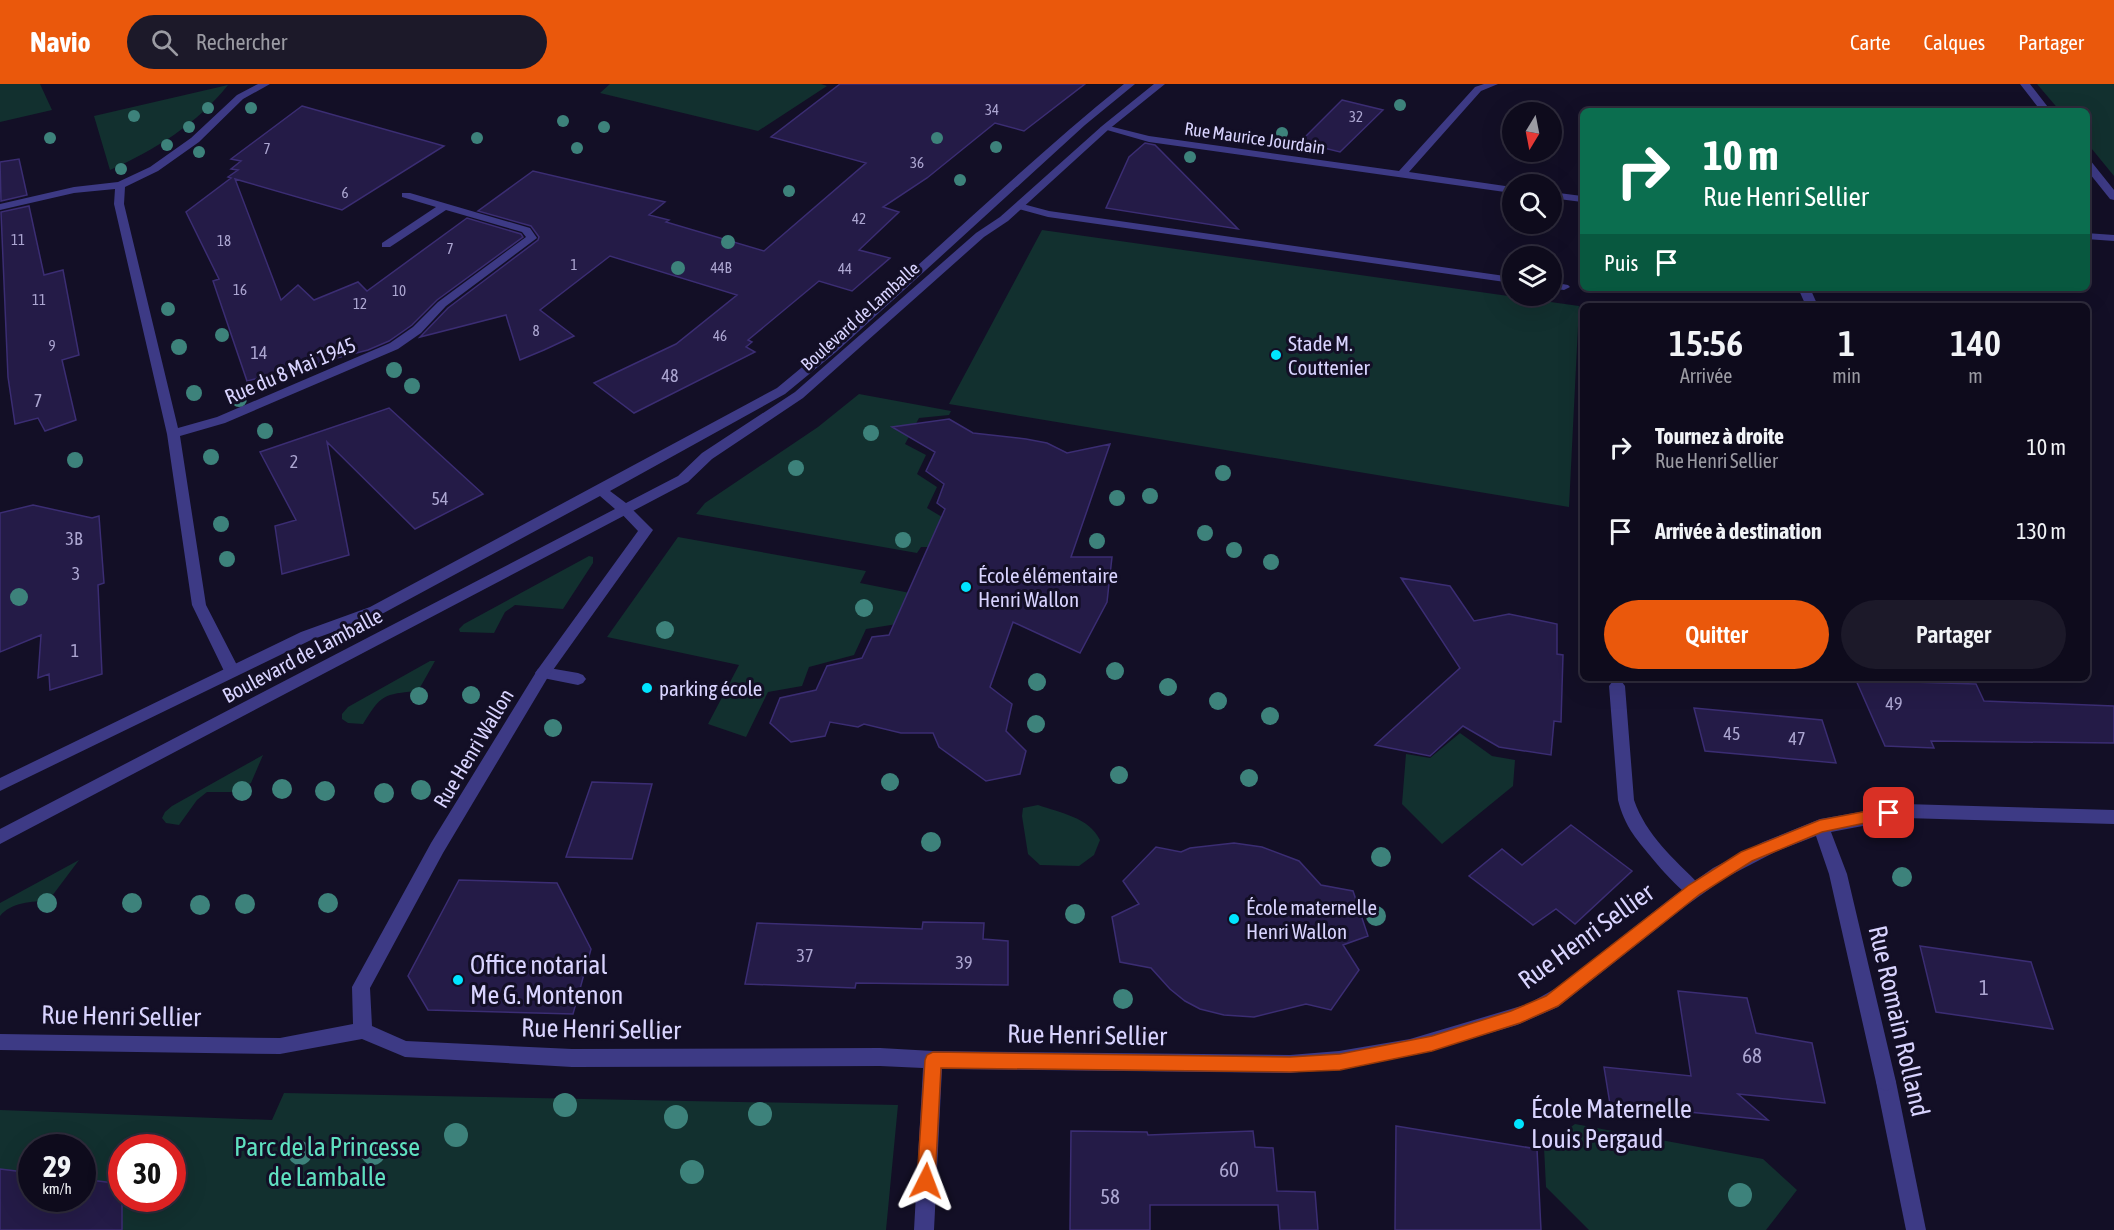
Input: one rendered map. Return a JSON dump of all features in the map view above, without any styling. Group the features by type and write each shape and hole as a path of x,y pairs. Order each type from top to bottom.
{"street":[{"path":"0,207 74,190 120,185 154,169 195,140 240,97 265,84"},
{"name":"Boulevard de Lamballe","path":"0,785 306,636 375,611 781,391 841,342 1083,122 1130,84"},
{"name":"Boulevard de Lamballe","path":"0,837 683,479 707,456 800,395 980,235 1019,206 1105,128 1160,84"},
{"path":"1402,174 1478,89 1493,84"},
{"path":"2025,84 2044,108"},
{"path":"1083,122 1105,128"},
{"name":"Rue Maurice Jourdain","path":"1105,128 1149,139 1364,171 1402,174 1502,189"},
{"path":"2090,167 2114,197"},
{"path":"120,185 119,204 173,434 199,605 232,671"},
{"path":"406,195 444,207"},
{"path":"1562,196 1580,199"},
{"path":"1019,206 1048,214 1502,279"},
{"path":"386,245 444,207"},
{"name":"Rue du 8 Mai 1945","path":"173,434 232,416 394,346 417,330 442,304 532,238 526,230 444,207"},
{"path":"2090,236 2114,238"},
{"path":"601,490 624,509"},
{"name":"Rue Henri Wallon","path":"363,1031 360,987 436,848 543,673 646,530 624,509"},
{"path":"543,673 578,679"},
{"path":"1617,686 1624,795 1651,847 1694,890"},
{"name":"Rue Henri Sellier","path":"0,1042 280,1046 363,1031 405,1049 572,1059 880,1057 933,1060 1290,1065 1340,1062 1432,1044 1514,1018 1552,1001 1694,890 1747,856 1820,826 1873,814 1905,811 2114,817"},
{"name":"Rue Romain Rolland","path":"1820,826 1839,874 1886,1082 1916,1230"},
{"path":"924,1230 933,1060"}],"green space":[{"path":"0,84 40,84 52,110 0,122"},
{"path":"610,84 821,84 827,86 758,131 600,93"},
{"path":"2037,84 2114,84 2114,176 2090,147 2090,108 2057,108"},
{"path":"228,85 203,112 174,135 110,170 94,116"},
{"name":"Stade M. Couttenier","path":"1042,230 1502,295 1502,306 1562,306 1562,304 1579,306 1569,507 949,404"},
{"path":"859,394 951,411 949,415 919,418 905,444 926,455 917,474 937,487 927,508 947,520 933,547 921,547 917,553 696,514 705,503 818,427"},
{"path":"678,537 866,571 860,583 910,593 897,624 866,629 854,655 809,667 802,686 768,692 746,737 708,724 739,665 607,637"},
{"path":"589,556 593,557 593,563 563,609 515,605 505,612 494,633 460,632 459,629 464,624"},
{"path":"430,661 435,661 418,691 397,693 384,698 374,707 363,724 348,723 342,719 342,714 348,707"},
{"path":"1460,733 1492,756 1515,760 1513,786 1442,844 1402,804 1406,754 1430,758"},
{"path":"263,755 251,783 231,792 207,792 197,800 179,825 166,823 162,818 172,806"},
{"path":"1038,805 1073,817 1089,826 1100,840 1094,855 1079,866 1040,865 1028,854 1022,816 1023,808"},
{"path":"79,860 49,900 16,905 0,916 0,903"},
{"name":"Parc de la Princesse de Lamballe","path":"284,1093 898,1105 886,1230 0,1230 0,1110 272,1120"},
{"path":"1575,1124 1763,1159 1797,1190 1766,1230 1589,1230 1546,1187 1544,1147"}],"building":[{"path":"840,84 1085,84 1024,131 995,123 927,178 883,207 899,212 859,250 890,258 852,291 819,281 748,340 752,342 746,347 755,352 634,413 594,383 676,344 737,295 610,256 540,310 574,336 544,350 520,360 506,315 420,337 448,308 538,240 539,237 531,226 478,211 533,171 665,202 649,215 764,251 866,163 771,137"},
{"path":"1342,100 1383,110 1340,152 1300,142"},
{"path":"302,106 444,146 342,210 235,179 281,300 298,285 314,300 358,282 367,291 467,218 521,234 523,237 437,300 412,325 389,341 368,350 247,381 213,281 219,279 186,212 231,178 228,177 238,170 231,169 241,161 231,159"},
{"path":"1145,143 1155,145 1238,229 1106,208 1129,157"},
{"path":"19,159 27,195 1,201 0,162"},
{"path":"29,206 44,275 63,270 79,355 62,360 76,420 45,431 38,418 15,424 8,377 1,212"},
{"path":"389,408 483,494 415,529 327,442 349,555 282,574 275,526 296,520 260,452"},
{"path":"949,419 973,433 1047,443 1067,453 1110,444 1071,557 1112,557 1107,602 1080,653 1013,622 990,687 1012,704 1006,731 1026,751 1020,774 986,781 939,747 933,733 901,733 864,724 858,727 830,722 825,736 791,742 770,723 780,698 816,690 827,666 862,658 872,637 889,635 945,509 937,503 944,484 926,471 935,452 892,427"},
{"path":"33,505 92,518 99,516 104,583 98,585 102,674 50,690 49,674 38,678 41,635 0,652 0,513"},
{"path":"1401,578 1450,586 1474,621 1509,614 1557,624 1557,654 1563,655 1561,722 1554,721 1551,755 1499,747 1463,726 1430,756 1375,745 1460,668"},
{"path":"1856,681 1976,684 1984,701 2114,706 2114,743 1931,741 1934,748 1885,746"},
{"path":"1694,708 1822,720 1836,763 1705,751"},
{"path":"592,782 652,784 632,859 566,857"},
{"path":"1571,825 1632,871 1575,924 1556,909 1533,925 1469,876 1502,849 1522,865"},
{"path":"1234,843 1262,847 1299,861 1321,885 1353,891 1368,936 1343,945 1359,970 1331,1010 1306,1004 1254,1017 1224,1015 1200,1009 1185,1001 1170,989 1151,968 1120,962 1112,917 1139,904 1123,881 1156,847 1181,852 1190,848"},
{"path":"459,880 557,883 591,949 573,1014 428,1010 408,976"},
{"path":"923,922 984,923 983,939 1008,941 1008,985 856,983 855,988 745,984 757,923 922,929"},
{"path":"1920,946 2031,962 2053,1029 1936,1012"},
{"path":"1678,991 1747,998 1756,1033 1812,1043 1825,1103 1738,1094 1768,1120 1610,1104 1604,1067 1691,1076"},
{"path":"1396,1126 1537,1149 1541,1230 1395,1230"},
{"path":"1071,1131 1147,1132 1148,1135 1253,1131 1255,1147 1273,1148 1277,1191 1315,1192 1318,1230 1280,1230 1278,1205 1150,1205 1150,1230 1070,1230"},
{"path":"0,1169 18,1171 18,1212 96,1212 96,1181 108,1182 108,1212 122,1212 122,1230 0,1230"}],"place":[{"name":"Stade M. Couttenier","path":"1276,355"},
{"name":"École élémentaire Henri Wallon","path":"966,587"},
{"name":"parking école","path":"647,688"},
{"name":"École maternelle Henri Wallon","path":"1234,919"},
{"name":"Office notarial Me G. Montenon","path":"458,980"},
{"name":"École Maternelle Louis Pergaud","path":"1519,1124"}],"route":[{"path":"926,1181 933,1060 1290,1065 1340,1062 1432,1044 1514,1018 1552,1001 1694,890 1747,856 1820,826 1873,814 1889,813"}]}
